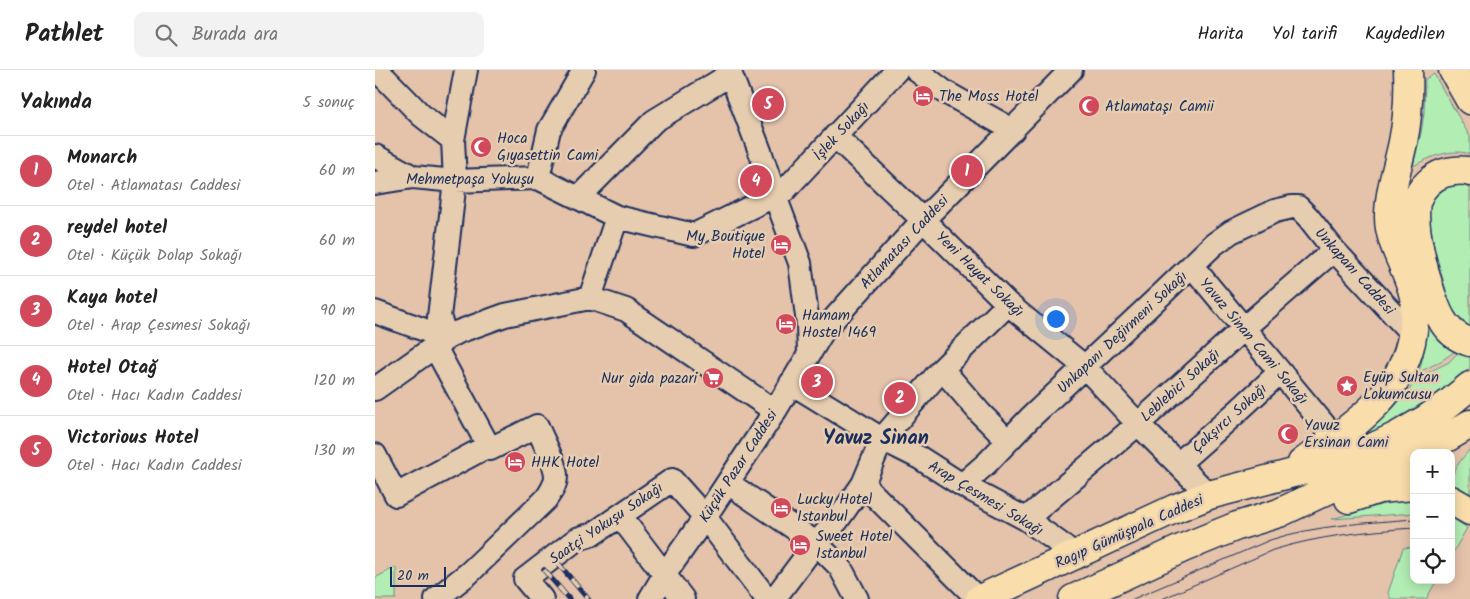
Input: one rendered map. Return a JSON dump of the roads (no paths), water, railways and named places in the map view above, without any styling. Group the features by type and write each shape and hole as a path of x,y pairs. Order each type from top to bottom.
{"main road":[{"path":"1283,476 1364,417 1384,396 1400,373 1409,352 1415,317 1413,296 1389,219 1391,196 1408,115 1408,70"},
{"path":"1453,70 1470,100"},
{"path":"1470,172 1451,171 1438,175 1425,185 1417,200 1415,218 1425,270 1441,318 1457,336 1470,342"},
{"name":"Ragıp Gümüşpala Caddesi","path":"979,599 1175,509 1209,496 1340,459 1397,436 1448,404 1470,386"},
{"path":"1428,449 1470,424"},
{"path":"1073,599 1183,548 1237,526 1279,513 1337,485 1410,458"},
{"path":"1279,513 1313,510 1379,489 1410,486"},
{"path":"1455,502 1470,511"}],"street":[{"path":"375,70 421,115 453,140"},
{"path":"436,599 469,573 547,499 554,488 556,477 555,468 537,426 489,449 441,342 439,317 455,181 453,140 466,70"},
{"path":"538,178 549,130 584,70"},
{"name":"İşlek Sokağı","path":"780,193 897,70"},
{"path":"916,70 945,92 1013,130"},
{"name":"Atlamatası Caddesi","path":"823,330 923,220 1071,70"},
{"path":"578,198 654,121 730,72 761,154 780,193 801,263 808,324 809,353"},
{"name":"Yeni Hayat Sokağı","path":"835,136 1008,304 1085,367 1209,496"},
{"path":"375,156 413,176"},
{"name":"Mehmetpaşa Yokuşu","path":"375,183 413,176 455,181 538,178 617,217 694,235 780,193"},
{"name":"Unkapanı Caddesi","path":"1298,207 1334,250 1413,335"},
{"name":"Unkapanı Değirmeni Sokağı","path":"962,485 1213,245 1231,232 1275,211 1298,207"},
{"path":"590,298 617,217"},
{"name":"Leblebici Sokağı","path":"1026,519 1138,424 1334,250"},
{"name":"Yavuz Sinan Cami Sokağı","path":"1192,266 1336,439"},
{"path":"375,388 441,342 459,332 505,315 590,298 626,310 775,411"},
{"path":"774,599 816,544 837,521 863,484 881,439 942,369 1008,304"},
{"path":"375,312 441,342"},
{"name":"Küçük Pazar Caddesi","path":"650,599 775,411 823,330"},
{"path":"942,369 981,414 1007,440"},
{"name":"Çakşırcı Sokağı","path":"1178,464 1280,372"},
{"name":"Arap Çesmesi Sokağı","path":"791,383 881,439 919,458 962,485 1026,519 1075,555"},
{"path":"375,454 396,496 488,446"},
{"name":"Saatçi Yokuşu Sokağı","path":"542,599 525,579 577,539 593,534 672,480 705,517"},
{"path":"728,483 816,544 840,567 857,599"},
{"path":"863,484 979,599"},
{"path":"620,516 683,599"},
{"path":"705,517 767,599"}],"tram line":[{"path":"1133,599 1270,540 1287,535 1341,525 1410,519"},
{"path":"1162,599 1273,550 1290,545 1342,535 1410,528"}],"railway":[{"path":"557,562 588,599"},
{"path":"544,570 569,599"}],"place":[{"name":"The Moss Hotel","path":"923,96"},
{"name":"Victorious Hotel","path":"768,104"},
{"name":"Atlamataşı Camii","path":"1089,106"},
{"name":"Hoca Gıyasettin Cami","path":"481,147"},
{"name":"Monarch","path":"967,171"},
{"name":"Hotel Otağ","path":"756,181"},
{"name":"My Boutique Hotel","path":"781,245"},
{"name":"Hamam Hostel 1469","path":"786,324"},
{"name":"Nur gida pazari","path":"713,378"},
{"name":"Kaya hotel","path":"817,382"},
{"name":"Eyüp Sultan Lokumcusu","path":"1347,386"},
{"name":"reydel hotel","path":"900,398"},
{"name":"Yavuz Ersinan Cami","path":"1288,434"},
{"name":"HHK Hotel","path":"515,462"},
{"name":"Lucky Hotel Istanbul","path":"781,508"},
{"name":"Sweet Hotel Istanbul","path":"800,545"}],"district":[{"name":"Yavuz Sinan","path":"876,437"}]}
